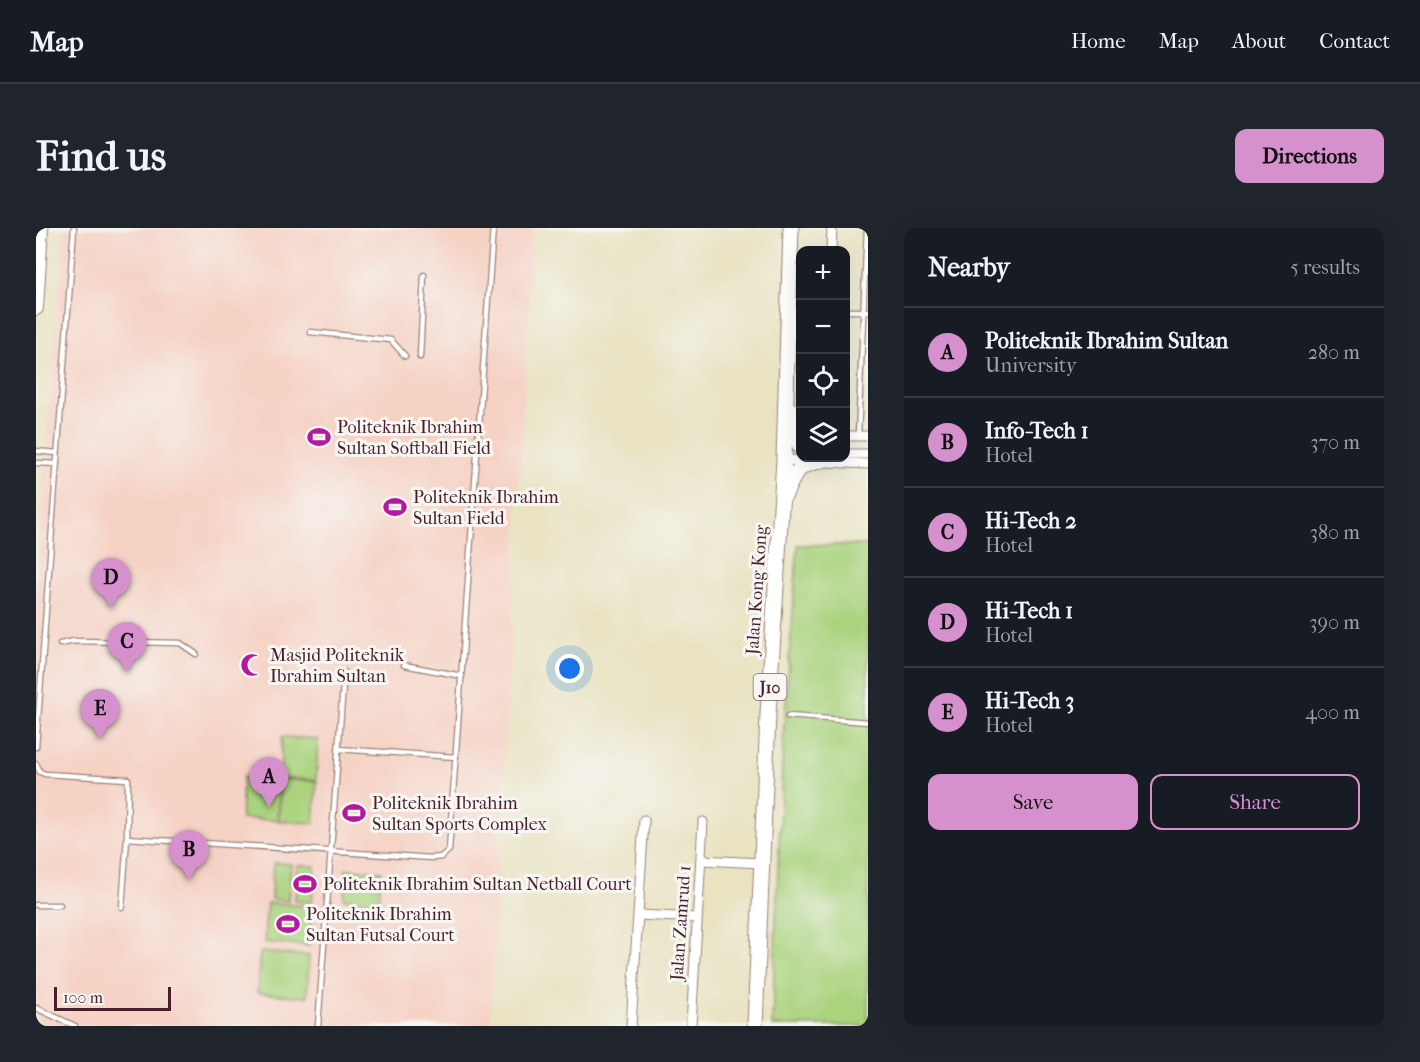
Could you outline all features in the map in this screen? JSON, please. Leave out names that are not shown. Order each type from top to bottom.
[{"type":"main road","points":[[36,308],[41,228]]},
{"type":"main road","name":"Jalan Kong Kong","points":[[755,1026],[768,714],[784,456],[790,228]]},
{"type":"main road","points":[[786,387],[796,427]]},
{"type":"main road","points":[[782,498],[800,467],[815,462]]},
{"type":"street","points":[[831,246],[832,228]]},
{"type":"street","points":[[863,436],[863,454]]},
{"type":"street","points":[[784,456],[796,453]]},
{"type":"street","points":[[784,456],[796,458]]},
{"type":"street","points":[[836,462],[868,464]]},
{"type":"street","points":[[631,1026],[644,820]]},
{"type":"street","name":"Jalan Zamrud 1","points":[[691,1026],[703,822]]},
{"type":"street","points":[[701,860],[762,863]]},
{"type":"street","points":[[639,915],[697,918]]},
{"type":"lane","points":[[36,747],[74,228]]},
{"type":"lane","points":[[127,838],[432,858],[446,855],[450,845],[493,228]]},
{"type":"lane","points":[[863,436],[867,228]]},
{"type":"lane","points":[[420,357],[424,275]]},
{"type":"lane","points":[[310,332],[391,340],[405,356]]},
{"type":"lane","points":[[36,451],[57,453]]},
{"type":"lane","points":[[36,463],[57,464]]},
{"type":"lane","points":[[60,644],[74,641],[180,643],[196,654]]},
{"type":"lane","points":[[404,665],[462,676]]},
{"type":"lane","points":[[318,1026],[344,672]]},
{"type":"lane","points":[[788,716],[868,722]]},
{"type":"lane","points":[[338,749],[456,757]]},
{"type":"lane","points":[[36,764],[40,772],[45,774],[128,780],[122,907]]},
{"type":"lane","points":[[36,905],[60,905]]},
{"type":"lane","points":[[36,1008],[75,1026]]},
{"type":"shaded area","points":[[64,228],[533,228],[490,1026],[54,1026],[36,1018],[36,596],[44,463]]},
{"type":"green space","points":[[798,545],[868,545],[868,1026],[772,1026],[783,742]]},
{"type":"green space","points":[[282,737],[318,739],[316,780],[280,778]]},
{"type":"green space","points":[[243,777],[279,779],[277,820],[241,819]]},
{"type":"green space","points":[[281,780],[317,781],[314,823],[279,821]]},
{"type":"green space","name":"Politeknik Ibrahim Sultan Netball Court","points":[[273,863],[291,864],[288,901],[271,899]]},
{"type":"green space","name":"Politeknik Ibrahim Sultan Netball Court","points":[[297,865],[315,866],[312,902],[295,901]]},
{"type":"green space","points":[[346,869],[381,871],[379,901],[344,899]]},
{"type":"green space","name":"Politeknik Ibrahim Sultan Futsal Court","points":[[267,903],[313,906],[309,946],[264,942]]},
{"type":"green space","points":[[260,952],[309,956],[307,997],[257,993]]},
{"type":"place","name":"Politeknik Ibrahim Sultan Softball Field","points":[[319,437]]},
{"type":"place","name":"Politeknik Ibrahim Sultan Field","points":[[395,507]]},
{"type":"place","name":"Hi-Tech 1","points":[[111,608]]},
{"type":"place","name":"Masjid Politeknik Ibrahim Sultan","points":[[252,665]]},
{"type":"place","name":"Hi-Tech 2","points":[[127,672]]},
{"type":"place","name":"Hi-Tech 3","points":[[100,739]]},
{"type":"place","name":"Politeknik Ibrahim Sultan","points":[[269,807]]},
{"type":"place","name":"Politeknik Ibrahim Sultan Sports Complex","points":[[354,813]]},
{"type":"place","name":"Info-Tech 1","points":[[189,880]]},
{"type":"place","name":"Politeknik Ibrahim Sultan Netball Court","points":[[305,884]]},
{"type":"place","name":"Politeknik Ibrahim Sultan Futsal Court","points":[[288,924]]}]
